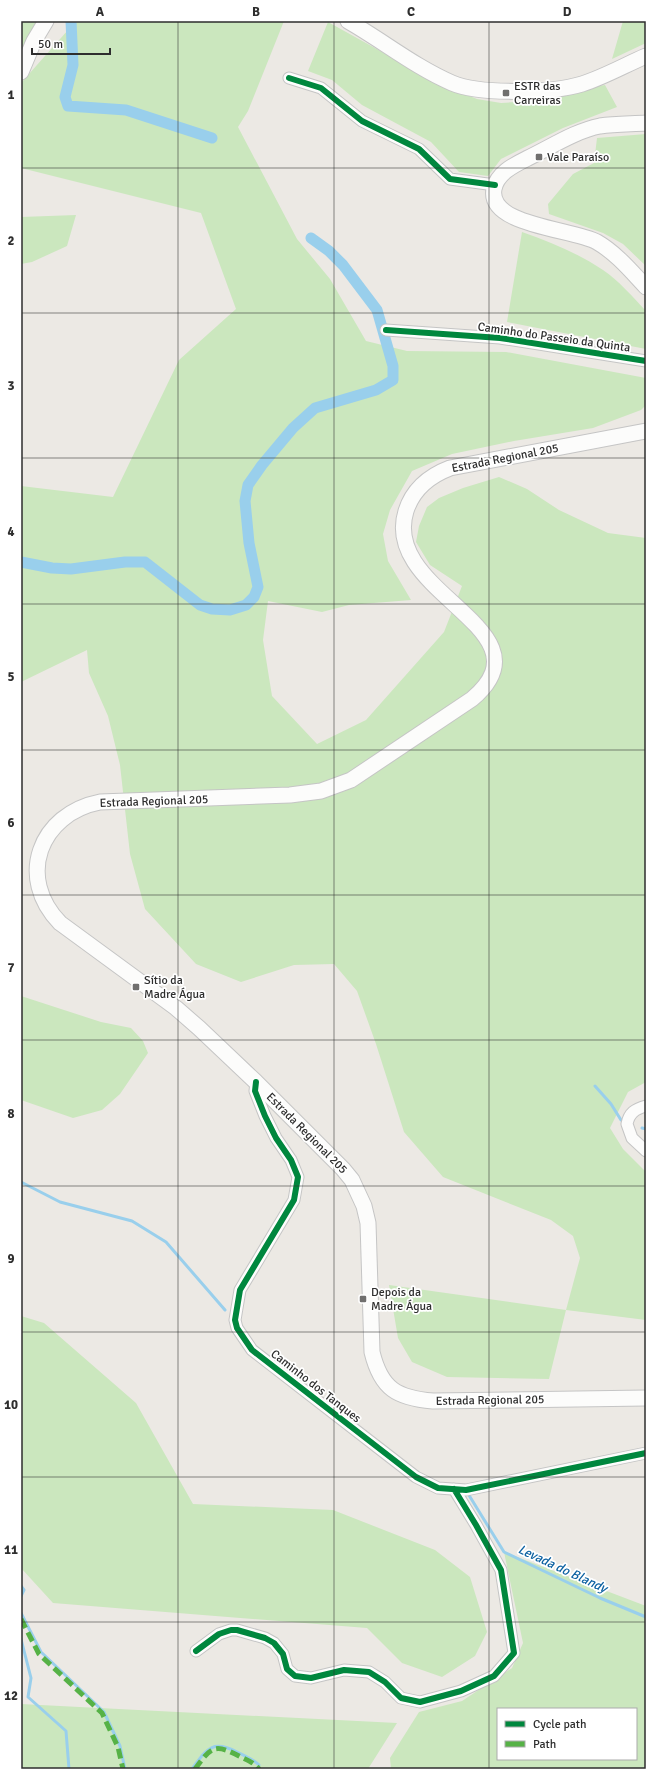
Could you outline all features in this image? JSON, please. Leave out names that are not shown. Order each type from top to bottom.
[{"type":"main road","points":[[21,72],[34,40],[46,21]]},
{"type":"main road","points":[[348,21],[433,74],[454,84],[487,90],[555,89],[582,84],[646,56]]},
{"type":"main road","points":[[646,123],[600,127],[574,136],[512,165],[498,178],[495,185],[493,198],[495,203],[510,216],[522,222],[579,235],[596,242],[625,265],[646,287]]},
{"type":"main road","name":"Estrada Regional 205","points":[[646,431],[450,468],[430,478],[412,496],[404,518],[403,531],[411,559],[429,581],[478,627],[493,649],[496,659],[492,678],[472,700],[339,786],[321,791],[290,795],[100,802],[80,807],[66,815],[54,827],[43,842],[38,864],[37,879],[40,894],[52,915],[66,928],[176,1008],[199,1028],[256,1082],[343,1169],[352,1180],[358,1192],[368,1223],[372,1352],[375,1366],[381,1378],[389,1387],[404,1397],[433,1401],[646,1398]]},
{"type":"street","points":[[289,78],[321,88],[362,121],[419,149],[450,179],[495,185]]},
{"type":"street","name":"Caminho do Passeio da Quinta","points":[[386,330],[500,338],[646,360]]},
{"type":"street","name":"Caminho dos Tanques","points":[[256,1082],[255,1092],[265,1116],[276,1138],[291,1160],[298,1178],[294,1200],[240,1290],[235,1320],[237,1328],[252,1350],[416,1477],[438,1488],[466,1490],[646,1453]]},
{"type":"street","points":[[646,1106],[639,1108],[632,1113],[627,1124],[632,1138],[646,1151]]},
{"type":"street","points":[[196,1651],[219,1634],[231,1630],[237,1630],[265,1638],[274,1643],[283,1654],[287,1669],[295,1676],[311,1678],[344,1670],[369,1672],[385,1682],[401,1698],[420,1702],[461,1691],[494,1676],[514,1654],[501,1570],[476,1524],[454,1489]]},
{"type":"green space","points":[[21,21],[50,21],[34,41],[21,50]]},
{"type":"green space","points":[[76,21],[284,21],[248,111],[238,127],[297,239],[330,279],[366,341],[407,351],[506,352],[646,378],[646,405],[641,410],[593,428],[514,441],[452,454],[412,471],[390,510],[383,534],[388,561],[411,600],[349,605],[322,612],[268,601],[263,640],[272,696],[317,744],[366,720],[444,632],[462,586],[430,565],[416,542],[419,526],[427,507],[439,498],[463,488],[499,477],[527,489],[559,510],[608,533],[646,538],[646,1082],[628,1092],[610,1128],[623,1149],[646,1172],[646,1320],[566,1310],[580,1258],[573,1236],[551,1220],[443,1177],[404,1132],[376,1044],[357,991],[334,964],[294,965],[241,982],[196,964],[145,909],[130,854],[120,765],[108,716],[89,673],[87,650],[21,682],[21,486],[113,497],[179,360],[236,309],[201,213],[21,168],[21,83]]},
{"type":"green space","points":[[623,21],[646,21],[646,43],[612,59]]},
{"type":"green space","points":[[328,22],[440,84],[477,99],[501,103],[547,100],[577,90],[605,85],[617,107],[563,128],[501,159],[488,176],[459,172],[431,142],[362,105],[332,80],[308,71]]},
{"type":"green space","points":[[646,134],[646,266],[623,244],[603,233],[549,214],[548,204],[573,174],[594,163],[597,138]]},
{"type":"green space","points":[[76,215],[67,246],[32,262],[21,264],[21,217]]},
{"type":"green space","points":[[522,232],[584,258],[609,274],[620,284],[646,311],[646,349],[507,322]]},
{"type":"green space","points":[[21,996],[101,1022],[131,1028],[143,1041],[148,1053],[120,1094],[102,1110],[73,1118],[21,1100]]},
{"type":"green space","points":[[389,1285],[566,1310],[549,1379],[447,1377],[412,1362],[398,1338]]},
{"type":"green space","points":[[21,1316],[44,1323],[136,1403],[193,1504],[333,1510],[435,1550],[470,1577],[487,1632],[475,1656],[442,1677],[402,1663],[367,1628],[53,1603],[21,1568]]},
{"type":"green space","points":[[504,1552],[646,1606],[646,1769],[391,1769],[390,1758],[419,1712],[462,1701],[512,1668],[523,1643]]},
{"type":"green space","points":[[21,1704],[397,1723],[368,1769],[21,1769]]},
{"type":"waterway","points":[[71,21],[73,65],[65,97],[68,106],[126,110],[212,138]]},
{"type":"waterway","points":[[21,562],[52,568],[71,569],[125,562],[145,562],[200,605],[212,609],[230,610],[246,605],[254,597],[258,587],[249,543],[245,501],[248,485],[262,465],[293,428],[315,408],[376,390],[393,380],[393,366],[377,310],[343,265],[329,251],[311,238]]},
{"type":"waterway","points":[[595,1086],[611,1104],[621,1120]]},
{"type":"waterway","points":[[642,1128],[646,1129]]},
{"type":"waterway","name":"Levada do Blandy","points":[[21,1182],[60,1202],[132,1221],[166,1242],[225,1310]]},
{"type":"waterway","name":"Levada do Blandy","points":[[467,1492],[504,1552],[600,1598],[646,1617]]},
{"type":"waterway","points":[[21,1586],[24,1590],[21,1596]]},
{"type":"waterway","points":[[21,1613],[41,1652],[104,1712],[120,1746],[125,1769]]},
{"type":"waterway","points":[[21,1639],[31,1678],[28,1697],[66,1731],[69,1769]]},
{"type":"waterway","points":[[192,1769],[206,1751],[216,1746],[229,1748],[259,1765]]},
{"type":"marked path","points":[[21,1619],[39,1654],[102,1713],[118,1747],[123,1769]]},
{"type":"marked path","points":[[195,1769],[206,1755],[214,1749],[225,1750],[232,1753],[255,1765],[259,1769]]},
{"type":"cycle path","points":[[289,78],[321,88],[362,121],[419,149],[450,179],[495,185]]},
{"type":"cycle path","points":[[386,330],[500,338],[646,361]]},
{"type":"cycle path","points":[[256,1082],[255,1091],[265,1116],[276,1138],[291,1160],[298,1177],[294,1200],[240,1290],[235,1320],[237,1328],[252,1350],[416,1477],[438,1488],[466,1490],[646,1453]]},
{"type":"cycle path","points":[[196,1651],[219,1634],[231,1630],[237,1630],[265,1638],[274,1643],[283,1654],[287,1669],[295,1676],[311,1678],[344,1670],[369,1672],[385,1682],[401,1698],[420,1702],[461,1691],[494,1676],[514,1653],[501,1570],[454,1489]]},
{"type":"place","name":"ESTR das Carreiras","points":[[506,93]]},
{"type":"place","name":"Vale Paraíso","points":[[539,157]]},
{"type":"place","name":"Sítio da Madre Água","points":[[136,987]]},
{"type":"place","name":"Depois da Madre Água","points":[[363,1299]]}]
